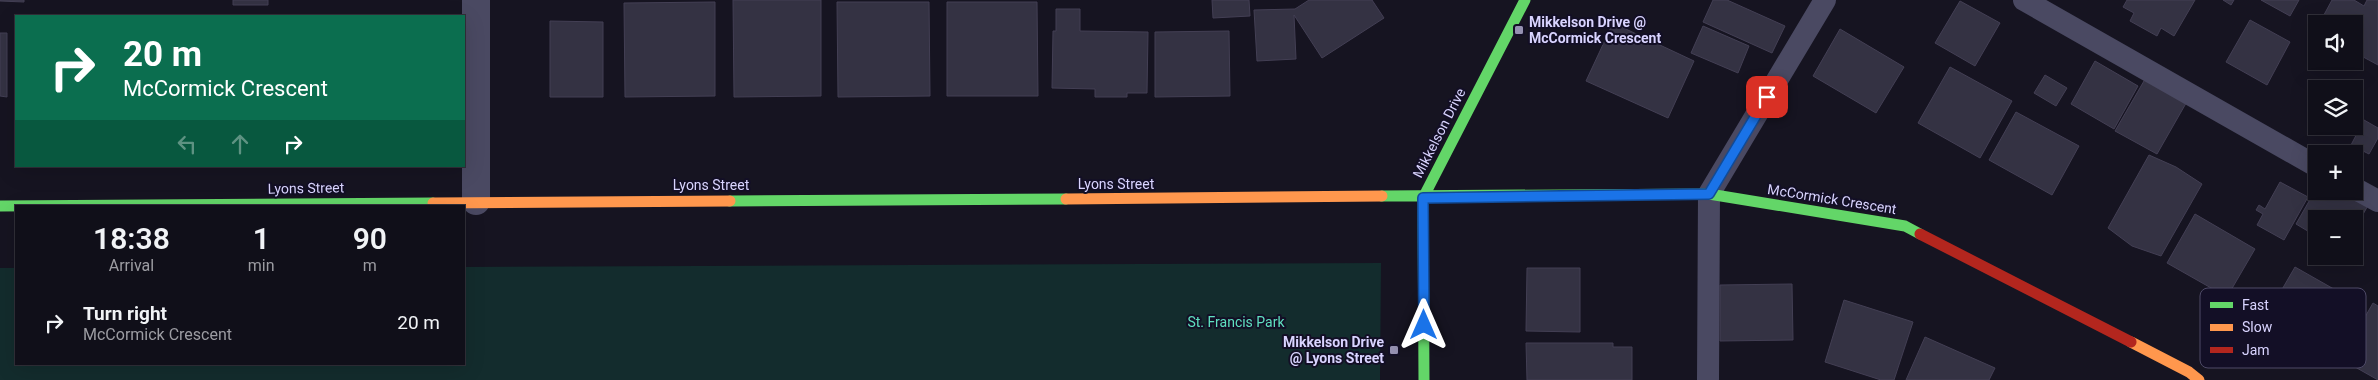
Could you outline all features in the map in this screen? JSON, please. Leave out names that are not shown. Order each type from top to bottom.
[{"type":"street","points":[[476,0],[476,201]]},
{"type":"street","name":"Mikkelson Drive","points":[[1424,380],[1423,198],[1524,0]]},
{"type":"street","name":"McCormick Crescent","points":[[1423,198],[1709,194],[1905,226],[2189,372],[2199,380]]},
{"type":"street","name":"Lyons Street","points":[[95,205],[476,201],[1423,198]]},
{"type":"street","name":"Lyons Street","points":[[0,206],[15,206]]},
{"type":"lane","points":[[1708,380],[1709,194],[1825,0]]},
{"type":"lane","points":[[2024,0],[2308,161]]},
{"type":"lane","points":[[2363,193],[2378,201]]},
{"type":"green space","name":"St. Francis Park","points":[[1381,263],[1380,380],[0,380],[0,268],[15,268],[15,365],[465,365],[465,267]]},
{"type":"building","points":[[24,0],[24,2],[0,1]]},
{"type":"building","points":[[233,0],[268,0],[268,5],[233,5]]},
{"type":"building","points":[[733,0],[821,0],[821,96],[734,97]]},
{"type":"building","points":[[1212,0],[1249,0],[1250,16],[1213,18]]},
{"type":"building","points":[[1309,0],[1372,0],[1384,18],[1322,58],[1294,15],[1296,59],[1257,61],[1254,10],[1295,9]]},
{"type":"building","points":[[1713,0],[1727,0],[1785,26],[1772,53],[1703,22]]},
{"type":"building","points":[[2127,0],[2195,0],[2174,36],[2161,28],[2157,36],[2130,21],[2134,13],[2123,7]]},
{"type":"building","points":[[2223,0],[2234,0],[2231,5]]},
{"type":"building","points":[[2261,0],[2299,0],[2290,16]]},
{"type":"building","points":[[2332,0],[2354,0],[2364,6],[2367,0],[2378,0],[2378,65],[2363,57],[2363,15],[2324,15]]},
{"type":"building","points":[[1960,1],[2000,23],[1975,66],[1935,43]]},
{"type":"building","points":[[715,2],[715,96],[625,97],[624,3]]},
{"type":"building","points":[[837,2],[929,2],[930,96],[838,97]]},
{"type":"building","points":[[947,2],[1037,2],[1038,96],[947,96]]},
{"type":"building","points":[[1056,9],[1080,9],[1080,31],[1148,32],[1147,93],[1127,93],[1127,97],[1095,97],[1095,89],[1052,88],[1053,31],[1056,31]]},
{"type":"building","points":[[2250,20],[2290,42],[2267,85],[2226,62]]},
{"type":"building","points":[[550,21],[603,22],[603,97],[550,97]]},
{"type":"building","points":[[1613,23],[1694,61],[1668,118],[1586,81]]},
{"type":"building","points":[[1703,26],[1749,46],[1738,73],[1691,53]]},
{"type":"building","points":[[1840,29],[1904,67],[1876,113],[1813,76]]},
{"type":"building","points":[[1229,31],[1230,96],[1155,97],[1155,32]]},
{"type":"building","points":[[0,33],[7,33],[7,97],[0,96]]},
{"type":"building","points":[[2095,61],[2138,86],[2114,129],[2071,104]]},
{"type":"building","points":[[1950,67],[2012,101],[1980,158],[1918,123]]},
{"type":"building","points":[[2148,74],[2189,98],[2157,154],[2115,131]]},
{"type":"building","points":[[2045,75],[2067,88],[2056,106],[2034,93]]},
{"type":"building","points":[[2016,112],[2079,146],[2052,195],[1989,160]]},
{"type":"building","points":[[2364,120],[2378,128],[2378,138],[2369,154],[2363,151],[2363,145],[2351,145],[2356,135],[2363,135]]},
{"type":"building","points":[[2149,155],[2176,167],[2202,184],[2161,256],[2132,246],[2108,228]]},
{"type":"building","points":[[2280,182],[2308,197],[2284,240],[2257,225],[2263,214],[2256,210],[2259,205],[2265,209]]},
{"type":"building","points":[[2363,198],[2370,202],[2363,214],[2363,210],[2308,210],[2308,231],[2296,224],[2310,200],[2363,200]]},
{"type":"building","points":[[2195,214],[2255,249],[2232,288],[2211,288],[2167,263]]},
{"type":"building","points":[[2295,267],[2332,288],[2283,288]]},
{"type":"building","points":[[1527,268],[1580,268],[1580,332],[1526,331]]},
{"type":"building","points":[[1792,284],[1793,340],[1720,341],[1720,285]]},
{"type":"building","points":[[1844,300],[1913,322],[1894,380],[1881,380],[1825,362]]},
{"type":"building","points":[[2373,303],[2378,306],[2378,380],[2357,368],[2366,368],[2366,315]]},
{"type":"building","points":[[1925,337],[1995,368],[1989,380],[1906,380]]},
{"type":"building","points":[[1526,343],[1613,343],[1613,347],[1632,347],[1632,380],[1527,380]]},
{"type":"traffic: fast","points":[[1424,380],[1423,198],[1525,0]]},
{"type":"traffic: fast","points":[[1382,196],[1709,194],[1905,226],[1920,234]]},
{"type":"traffic: fast","points":[[730,201],[1066,199]]},
{"type":"traffic: fast","points":[[144,205],[433,203]]},
{"type":"traffic: fast","points":[[0,206],[15,206]]},
{"type":"traffic: slow","points":[[1066,199],[1382,196]]},
{"type":"traffic: slow","points":[[433,203],[730,201]]},
{"type":"traffic: slow","points":[[2131,342],[2189,372],[2199,380]]},
{"type":"traffic: jam","points":[[1920,234],[2131,342]]},
{"type":"place","name":"Mikkelson Drive @ McCormick Crescent","points":[[1519,30]]},
{"type":"place","name":"Mikkelson Drive @ Lyons Street","points":[[1394,350]]},
{"type":"route","points":[[1424,325],[1423,198],[1709,194],[1767,97]]}]
